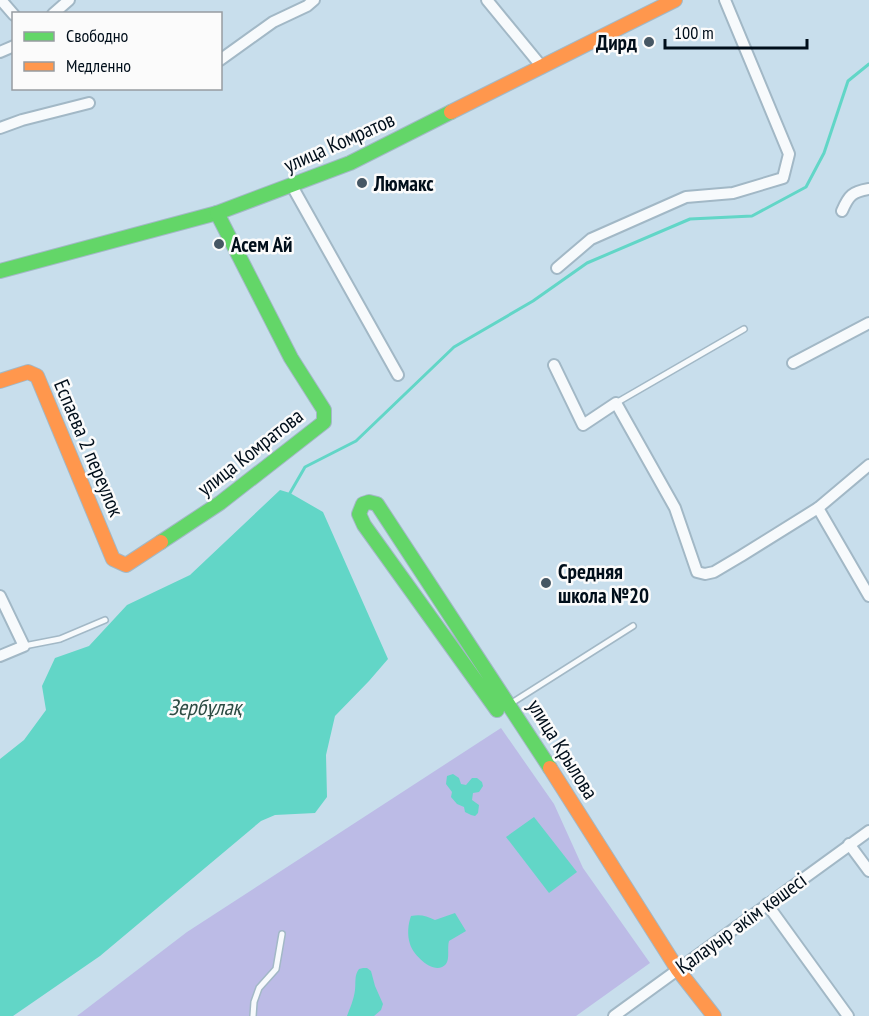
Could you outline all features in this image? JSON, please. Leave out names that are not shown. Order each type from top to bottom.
[{"type":"street","points":[[2,0],[12,12]]},
{"type":"street","points":[[55,12],[69,0]]},
{"type":"street","points":[[487,0],[542,67]]},
{"type":"street","points":[[557,268],[591,239],[686,197],[733,193],[783,178],[789,154],[725,0]]},
{"type":"street","points":[[222,59],[273,22],[307,2]]},
{"type":"street","name":"улица Комратов","points":[[0,271],[218,213],[350,163],[542,67],[665,2]]},
{"type":"street","points":[[0,128],[89,103]]},
{"type":"street","points":[[292,186],[398,375]]},
{"type":"street","points":[[842,211],[849,196],[860,190],[869,189]]},
{"type":"street","name":"улица Комратова","points":[[126,565],[220,503],[324,422],[324,410],[291,358],[218,213]]},
{"type":"street","points":[[793,363],[869,322]]},
{"type":"street","points":[[554,365],[583,425],[616,404],[675,508],[697,572],[705,574],[714,572],[818,508],[869,465]]},
{"type":"street","name":"Еспаева 2 переулок","points":[[0,381],[28,372],[37,376],[113,559],[126,565]]},
{"type":"street","name":"улица Крылова","points":[[503,707],[364,525],[359,514],[363,504],[369,502],[377,504],[503,707],[678,970],[714,1016]]},
{"type":"street","points":[[818,508],[869,596]]},
{"type":"street","points":[[0,596],[24,646],[0,656]]},
{"type":"street","name":"Қалауыр әкім көшесі","points":[[614,1016],[869,831]]},
{"type":"street","points":[[849,844],[869,871]]},
{"type":"street","points":[[767,904],[848,1016]]},
{"type":"lane","points":[[616,404],[744,329]]},
{"type":"lane","points":[[24,646],[60,639],[105,620]]},
{"type":"lane","points":[[503,707],[633,626]]},
{"type":"lane","points":[[253,1016],[254,1002],[259,988],[276,969],[282,934]]},
{"type":"shaded area","points":[[501,728],[554,804],[583,868],[650,963],[576,1016],[77,1016],[187,932]]},
{"type":"water","name":"Зербұлақ","points":[[280,490],[290,493],[323,512],[388,659],[335,716],[326,755],[327,797],[315,813],[275,815],[261,821],[100,956],[13,1016],[0,1016],[0,759],[24,740],[46,710],[42,686],[55,658],[89,646],[127,605],[190,575]]},
{"type":"water","points":[[453,774],[459,778],[461,784],[466,785],[472,778],[477,778],[482,782],[483,786],[479,792],[473,793],[472,800],[479,805],[475,816],[465,812],[464,807],[457,804],[451,797],[452,792],[446,784],[447,776]]},
{"type":"water","points":[[534,817],[577,872],[549,893],[506,837]]},
{"type":"water","points":[[455,913],[466,931],[449,941],[446,964],[436,968],[425,963],[415,954],[410,944],[408,930],[411,916],[418,915],[435,920]]},
{"type":"water","points":[[359,969],[371,971],[383,1004],[381,1010],[374,1016],[347,1016],[354,997],[356,974]]},
{"type":"waterway","points":[[290,493],[305,467],[356,441],[454,347],[533,301],[587,263],[690,219],[752,216],[806,187],[824,153],[848,81],[869,64]]},
{"type":"traffic: fast","points":[[0,271],[217,213],[350,163],[451,112]]},
{"type":"traffic: fast","points":[[161,542],[220,503],[324,422],[324,410],[291,358],[217,213]]},
{"type":"traffic: fast","points":[[497,710],[364,525],[359,514],[363,504],[369,502],[377,504],[550,768]]},
{"type":"traffic: slow","points":[[451,112],[675,0]]},
{"type":"traffic: slow","points":[[0,381],[28,372],[37,376],[113,559],[126,565],[161,542]]},
{"type":"traffic: slow","points":[[550,768],[678,970],[714,1016]]},
{"type":"place","name":"Дирд","points":[[649,42]]},
{"type":"place","name":"Люмакс","points":[[362,183]]},
{"type":"place","name":"Асем Ай","points":[[219,244]]},
{"type":"place","name":"Средняя школа №20","points":[[546,583]]}]
